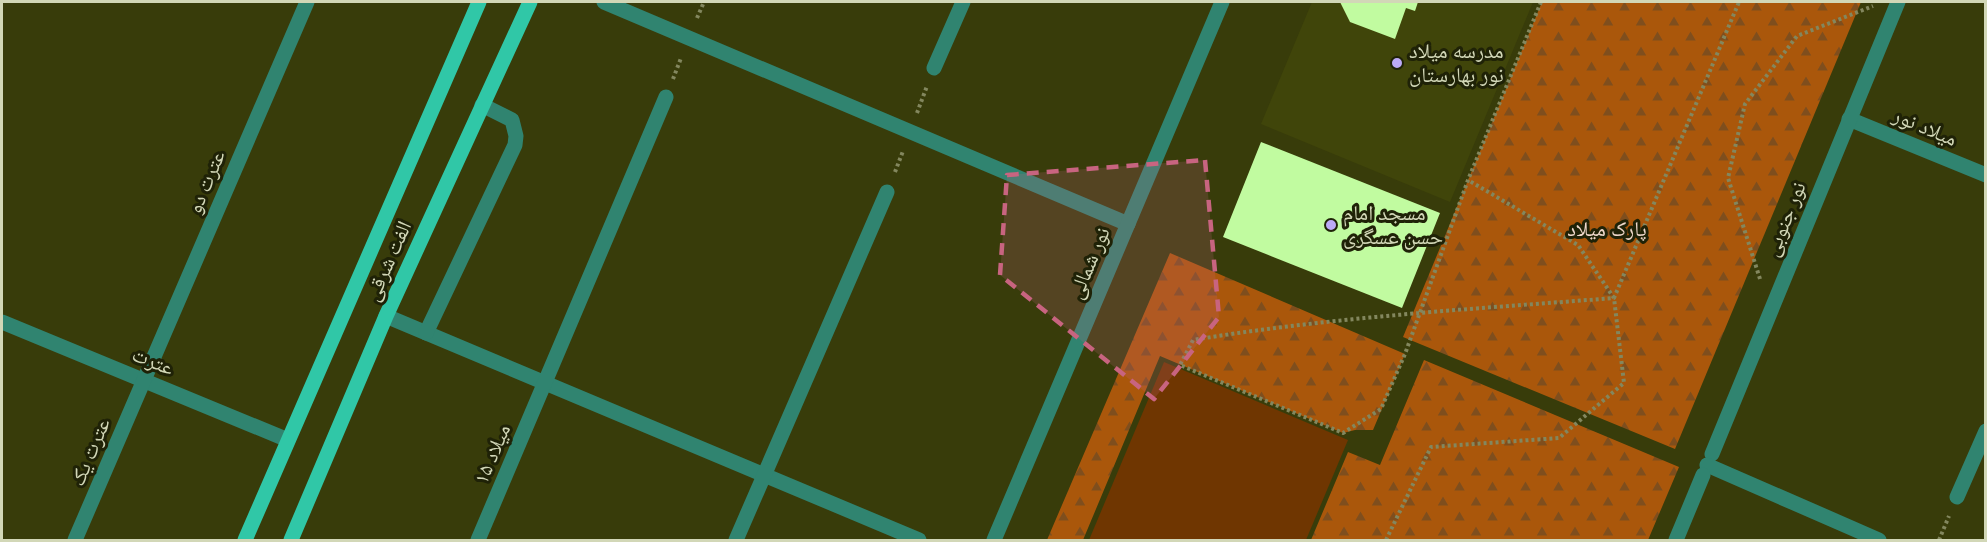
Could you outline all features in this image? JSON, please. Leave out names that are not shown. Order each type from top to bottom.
[{"type":"main road","name":"الفت شرقی","points":[[244,540],[479,2]]},
{"type":"main road","name":"الفت شرقی","points":[[291,540],[386,316],[530,2]]},
{"type":"street","name":"عترت دو","points":[[143,380],[307,2]]},
{"type":"street","points":[[604,2],[1128,224]]},
{"type":"street","points":[[934,68],[963,2]]},
{"type":"street","name":"نور شمالی","points":[[994,540],[1222,2]]},
{"type":"street","name":"نور جنوبی","points":[[1676,540],[1898,2]]},
{"type":"street","name":"میلاد ۱۵","points":[[478,540],[666,97]]},
{"type":"street","points":[[426,333],[515,145],[516,136],[512,120],[482,105]]},
{"type":"street","name":"میلاد نور","points":[[1849,118],[1986,175]]},
{"type":"street","points":[[736,540],[887,192]]},
{"type":"street","points":[[386,316],[919,540]]},
{"type":"street","name":"عترت","points":[[2,322],[288,440]]},
{"type":"street","name":"عترت یک","points":[[75,540],[143,380]]},
{"type":"street","points":[[1957,497],[1986,431]]},
{"type":"street","points":[[1707,464],[1879,540]]},
{"type":"path","points":[[1541,2],[1468,180],[1436,267],[1421,310],[1417,321],[1405,354],[1382,409],[1343,433],[1180,364],[1193,340],[1253,330],[1334,322],[1404,316],[1415,315],[1427,314],[1450,312],[1473,309],[1614,298]]},
{"type":"path","points":[[1614,298],[1739,2]]},
{"type":"path","points":[[1770,312],[1728,178],[1745,104],[1797,36],[1874,6]]},
{"type":"path","points":[[1386,540],[1431,447],[1558,438],[1624,383],[1614,298],[1578,245],[1468,180]]},
{"type":"highlighted area","points":[[1205,160],[1219,317],[1154,399],[1000,275],[1007,175]]},
{"type":"shaded area","name":"مدرسه میلاد نور بهارستان","points":[[1312,2],[1533,2],[1450,202],[1261,124]]},
{"type":"shaded area","points":[[1164,362],[1348,440],[1306,540],[1089,540]]},
{"type":"green space","name":"پارک میلاد","points":[[1542,2],[1861,2],[1675,449],[1403,337]]},
{"type":"green space","points":[[1170,253],[1405,354],[1373,430],[1343,433],[1160,356],[1083,540],[1047,540]]},
{"type":"green space","points":[[1424,360],[1679,467],[1648,540],[1311,540],[1348,452],[1380,465]]},
{"type":"building","points":[[1340,2],[1418,2],[1415,11],[1406,8],[1395,39],[1350,22]]},
{"type":"building","name":"مسجد امام حسن عسگری","points":[[1261,142],[1440,213],[1402,308],[1223,237]]},
{"type":"place","name":"مدرسه میلاد نور بهارستان","points":[[1397,63]]},
{"type":"place","name":"مسجد امام حسن عسگری","points":[[1331,225]]}]
